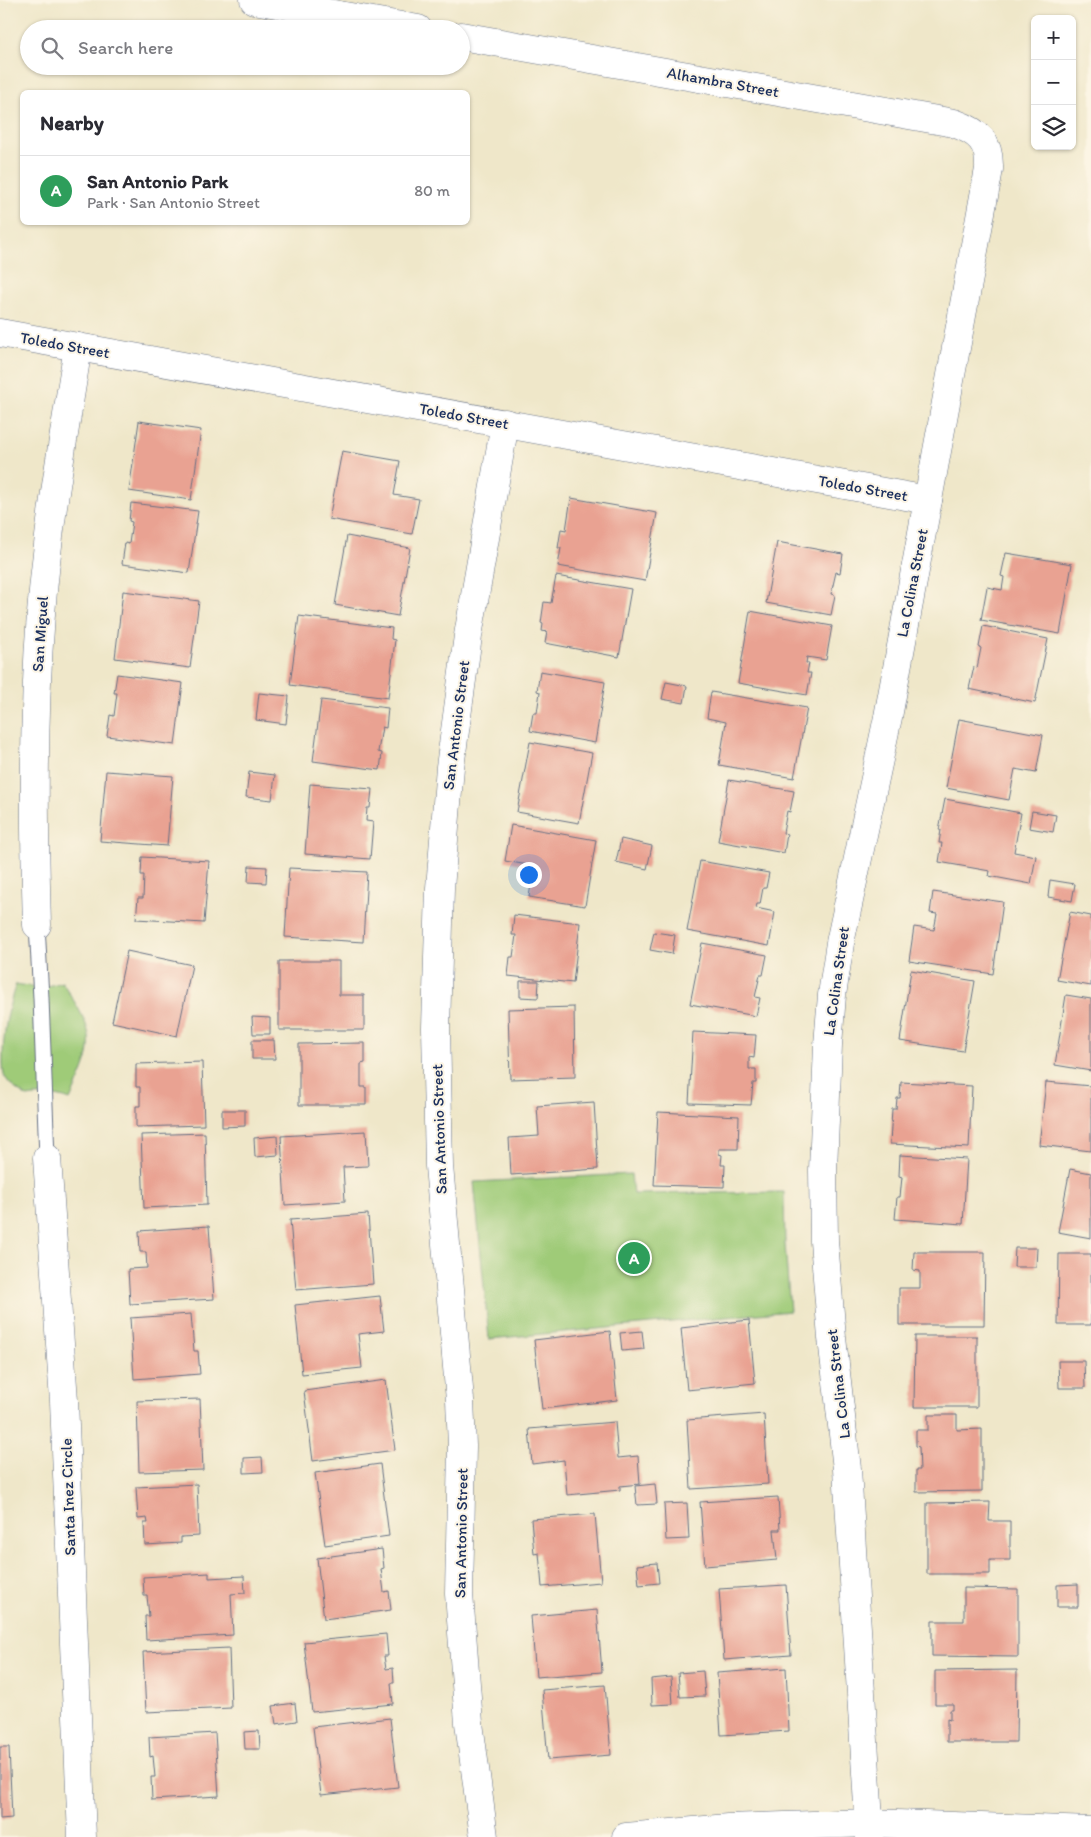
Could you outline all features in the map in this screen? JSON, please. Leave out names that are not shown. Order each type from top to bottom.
[{"type":"street","points":[[254,0],[367,20]]},
{"type":"street","name":"Alhambra Street","points":[[470,38],[944,121],[965,127],[981,138]]},
{"type":"street","name":"La Colina Street","points":[[869,1830],[845,1452],[832,1338],[824,1241],[822,1170],[824,1105],[831,1004],[840,943],[888,717],[989,169],[987,148],[981,138]]},
{"type":"street","name":"Toledo Street","points":[[0,333],[928,500]]},
{"type":"street","name":"San Miguel","points":[[37,925],[35,753],[41,612],[56,481],[78,347]]},
{"type":"street","name":"San Antonio Street","points":[[484,1837],[469,1723],[459,1594],[462,1446],[460,1400],[439,1166],[436,1028],[440,897],[450,767],[468,636],[505,423]]},
{"type":"street","name":"Santa Inez Circle","points":[[47,1158],[64,1400],[82,1837]]},
{"type":"street","points":[[626,1837],[728,1828],[1091,1831]]},
{"type":"lane","points":[[37,925],[47,1158]]},
{"type":"green space","points":[[62,982],[74,1000],[87,1028],[89,1051],[85,1065],[70,1100],[49,1096],[27,1097],[6,1079],[3,1065],[7,1017],[16,984],[39,986]]},
{"type":"green space","points":[[631,1174],[633,1194],[784,1192],[785,1244],[790,1311],[489,1339],[474,1182]]},
{"type":"building","points":[[139,421],[201,430],[191,500],[129,491]]},
{"type":"building","points":[[342,451],[400,461],[394,495],[419,499],[412,534],[329,519]]},
{"type":"building","points":[[571,498],[657,513],[645,581],[558,566],[561,548],[558,548],[561,529],[566,530]]},
{"type":"building","points":[[131,503],[198,511],[189,573],[122,564],[125,543],[129,544],[132,522],[129,521]]},
{"type":"building","points":[[347,536],[410,548],[398,616],[335,605]]},
{"type":"building","points":[[777,542],[843,554],[840,573],[836,572],[831,594],[835,595],[831,615],[766,603]]},
{"type":"building","points":[[1006,553],[1072,564],[1060,634],[981,620],[987,587],[1002,590],[1004,577],[1001,576]]},
{"type":"building","points":[[556,576],[631,589],[619,657],[545,643],[547,632],[542,631],[543,624],[541,623],[544,602],[551,603]]},
{"type":"building","points":[[123,591],[199,601],[190,668],[115,658]]},
{"type":"building","points":[[750,611],[832,626],[826,660],[807,657],[806,663],[809,663],[807,673],[811,673],[807,695],[738,683]]},
{"type":"building","points":[[299,616],[392,628],[391,639],[395,640],[388,698],[290,685]]},
{"type":"building","points":[[983,626],[1048,639],[1035,703],[969,689],[974,667],[977,668]]},
{"type":"building","points":[[540,671],[605,682],[595,743],[530,731],[533,713],[537,713],[540,692],[537,691]]},
{"type":"building","points":[[117,674],[183,683],[175,745],[107,736],[110,715],[114,716],[117,693],[114,693]]},
{"type":"building","points":[[666,682],[687,686],[684,703],[662,699]]},
{"type":"building","points":[[711,692],[807,708],[794,778],[719,765],[726,722],[707,718]]},
{"type":"building","points":[[259,693],[289,696],[286,724],[256,720]]},
{"type":"building","points":[[321,700],[388,708],[386,728],[382,727],[378,752],[382,753],[380,770],[313,761]]},
{"type":"building","points":[[959,719],[1043,735],[1036,773],[1015,769],[1009,800],[946,788]]},
{"type":"building","points":[[530,742],[592,753],[579,823],[517,812]]},
{"type":"building","points":[[106,771],[173,776],[167,846],[100,841]]},
{"type":"building","points":[[249,772],[275,775],[272,800],[246,797]]},
{"type":"building","points":[[729,780],[794,791],[790,812],[787,811],[783,833],[787,834],[784,853],[718,841]]},
{"type":"building","points":[[310,784],[372,789],[370,808],[367,808],[366,821],[373,822],[370,859],[305,854]]},
{"type":"building","points":[[945,799],[1021,813],[1014,852],[1036,856],[1031,884],[989,876],[990,871],[939,862],[942,843],[939,843],[941,830],[939,830]]},
{"type":"building","points":[[1032,811],[1056,815],[1053,832],[1029,828]]},
{"type":"building","points":[[511,825],[596,840],[585,906],[529,897],[534,866],[505,861]]},
{"type":"building","points":[[621,839],[652,846],[647,869],[616,862]]},
{"type":"building","points":[[142,857],[209,861],[204,923],[136,919],[138,898],[143,898],[144,875],[141,875]]},
{"type":"building","points":[[700,861],[769,873],[766,888],[763,888],[760,904],[757,904],[756,908],[775,912],[769,946],[687,931]]},
{"type":"building","points":[[249,866],[267,867],[266,883],[248,882]]},
{"type":"building","points":[[289,868],[367,872],[363,942],[285,937]]},
{"type":"building","points":[[1050,880],[1075,884],[1072,901],[1048,897]]},
{"type":"building","points":[[933,892],[1003,902],[993,974],[909,961],[914,927],[934,930],[937,914],[930,913]]},
{"type":"building","points":[[1070,912],[1091,916],[1091,986],[1057,980]]},
{"type":"building","points":[[514,915],[580,923],[573,983],[508,976],[510,957],[513,957],[516,935],[512,935]]},
{"type":"building","points":[[654,932],[675,935],[672,954],[650,950]]},
{"type":"building","points":[[702,943],[767,955],[763,975],[760,975],[755,997],[760,998],[756,1016],[690,1004]]},
{"type":"building","points":[[127,951],[192,965],[177,1036],[112,1022]]},
{"type":"building","points":[[279,961],[339,961],[339,995],[364,995],[364,1030],[279,1030]]},
{"type":"building","points":[[911,970],[975,981],[963,1051],[900,1041]]},
{"type":"building","points":[[520,981],[539,981],[538,998],[520,997]]},
{"type":"building","points":[[1066,995],[1091,999],[1091,1071],[1055,1065]]},
{"type":"building","points":[[574,1007],[575,1077],[510,1079],[508,1009]]},
{"type":"building","points":[[252,1017],[270,1018],[270,1034],[253,1034]]},
{"type":"building","points":[[693,1032],[756,1035],[754,1058],[749,1057],[749,1069],[756,1069],[756,1083],[753,1083],[751,1105],[689,1103]]},
{"type":"building","points":[[252,1040],[274,1040],[275,1059],[252,1059]]},
{"type":"building","points":[[365,1043],[365,1063],[361,1064],[361,1087],[366,1087],[366,1105],[299,1105],[299,1044]]},
{"type":"building","points":[[202,1062],[204,1125],[136,1127],[136,1106],[140,1106],[140,1087],[136,1087],[136,1064]]},
{"type":"building","points":[[901,1082],[972,1086],[969,1148],[890,1144],[892,1109],[896,1109],[897,1098],[900,1098]]},
{"type":"building","points":[[1046,1082],[1091,1086],[1091,1151],[1039,1145]]},
{"type":"building","points":[[594,1102],[598,1169],[511,1175],[509,1138],[539,1136],[537,1106]]},
{"type":"building","points":[[222,1110],[245,1110],[245,1126],[222,1127]]},
{"type":"building","points":[[658,1112],[739,1116],[738,1149],[719,1149],[719,1154],[722,1155],[721,1165],[725,1165],[724,1187],[654,1185]]},
{"type":"building","points":[[366,1131],[368,1166],[343,1167],[345,1201],[285,1205],[281,1136]]},
{"type":"building","points":[[205,1133],[207,1205],[144,1208],[141,1135]]},
{"type":"building","points":[[277,1136],[278,1155],[255,1157],[254,1138]]},
{"type":"building","points":[[900,1155],[967,1159],[963,1224],[895,1219],[897,1197],[900,1197],[902,1177],[899,1176]]},
{"type":"building","points":[[1070,1169],[1091,1173],[1091,1238],[1058,1232]]},
{"type":"building","points":[[368,1214],[373,1284],[296,1290],[290,1220]]},
{"type":"building","points":[[209,1226],[214,1299],[130,1304],[128,1269],[147,1268],[146,1252],[140,1252],[139,1231]]},
{"type":"building","points":[[1015,1248],[1037,1248],[1036,1267],[1014,1267]]},
{"type":"building","points":[[914,1252],[985,1252],[984,1325],[899,1325],[899,1288],[920,1288],[920,1271],[913,1270]]},
{"type":"building","points":[[1059,1254],[1091,1254],[1091,1325],[1058,1325]]},
{"type":"building","points":[[380,1296],[384,1331],[358,1334],[362,1368],[302,1374],[295,1305]]},
{"type":"building","points":[[191,1314],[194,1351],[198,1351],[200,1374],[134,1379],[130,1318]]},
{"type":"building","points":[[749,1320],[755,1383],[687,1390],[681,1328]]},
{"type":"building","points":[[610,1331],[617,1400],[542,1409],[534,1340]]},
{"type":"building","points":[[642,1331],[644,1349],[622,1351],[620,1333]]},
{"type":"building","points":[[915,1336],[977,1336],[977,1407],[914,1407]]},
{"type":"building","points":[[1058,1361],[1084,1361],[1085,1388],[1059,1388]]},
{"type":"building","points":[[386,1380],[395,1450],[313,1461],[304,1391]]},
{"type":"building","points":[[200,1399],[203,1470],[139,1472],[137,1401]]},
{"type":"building","points":[[764,1414],[768,1484],[691,1489],[687,1420]]},
{"type":"building","points":[[928,1415],[957,1415],[957,1430],[982,1429],[982,1491],[916,1492],[916,1470],[920,1470],[919,1447],[916,1446],[916,1430],[928,1430]]},
{"type":"building","points":[[615,1422],[618,1458],[638,1456],[640,1484],[620,1486],[620,1490],[567,1495],[564,1460],[532,1464],[529,1429]]},
{"type":"building","points":[[262,1457],[263,1472],[244,1473],[244,1458]]},
{"type":"building","points":[[380,1464],[389,1536],[325,1545],[315,1473]]},
{"type":"building","points":[[197,1484],[199,1536],[181,1537],[181,1543],[145,1545],[144,1523],[148,1523],[147,1518],[138,1519],[136,1487]]},
{"type":"building","points":[[655,1484],[657,1504],[637,1505],[635,1486]]},
{"type":"building","points":[[778,1497],[780,1530],[774,1530],[777,1560],[705,1566],[700,1502]]},
{"type":"building","points":[[990,1502],[989,1521],[1010,1521],[1010,1560],[990,1560],[990,1574],[927,1574],[927,1503]]},
{"type":"building","points":[[687,1503],[689,1539],[666,1540],[664,1504]]},
{"type":"building","points":[[595,1514],[601,1582],[542,1587],[539,1553],[534,1554],[531,1519]]},
{"type":"building","points":[[382,1549],[384,1568],[381,1569],[384,1592],[389,1591],[391,1610],[324,1619],[317,1558]]},
{"type":"building","points":[[657,1563],[659,1583],[639,1585],[637,1565]]},
{"type":"building","points":[[209,1573],[209,1578],[244,1576],[245,1593],[231,1594],[233,1635],[146,1640],[145,1616],[149,1616],[147,1596],[144,1596],[143,1577]]},
{"type":"building","points":[[1078,1584],[1078,1607],[1057,1607],[1057,1585]]},
{"type":"building","points":[[786,1585],[791,1655],[724,1660],[719,1589]]},
{"type":"building","points":[[964,1588],[1018,1589],[1018,1657],[932,1656],[932,1621],[964,1621]]},
{"type":"building","points":[[597,1610],[602,1672],[536,1677],[531,1616]]},
{"type":"building","points":[[386,1634],[388,1656],[384,1656],[386,1669],[393,1668],[394,1683],[391,1683],[393,1704],[312,1712],[304,1642]]},
{"type":"building","points":[[229,1648],[231,1708],[146,1712],[143,1652]]},
{"type":"building","points":[[786,1668],[789,1731],[721,1735],[717,1673]]},
{"type":"building","points":[[1017,1670],[1016,1742],[947,1742],[947,1719],[950,1720],[950,1710],[953,1710],[953,1704],[935,1704],[935,1671]]},
{"type":"building","points":[[703,1671],[705,1696],[680,1697],[678,1673]]},
{"type":"building","points":[[671,1677],[673,1704],[652,1705],[651,1679]]},
{"type":"building","points":[[605,1685],[611,1755],[548,1760],[542,1690]]},
{"type":"building","points":[[295,1703],[297,1721],[276,1724],[273,1706]]},
{"type":"building","points":[[390,1718],[398,1787],[321,1795],[313,1727]]},
{"type":"building","points":[[259,1731],[260,1749],[245,1749],[244,1732]]},
{"type":"building","points":[[215,1733],[219,1796],[152,1800],[151,1777],[155,1777],[153,1756],[150,1757],[149,1737]]},
{"type":"building","points":[[0,1747],[9,1747],[12,1818],[0,1819]]},
{"type":"place","name":"San Antonio Park","points":[[634,1258]]}]
